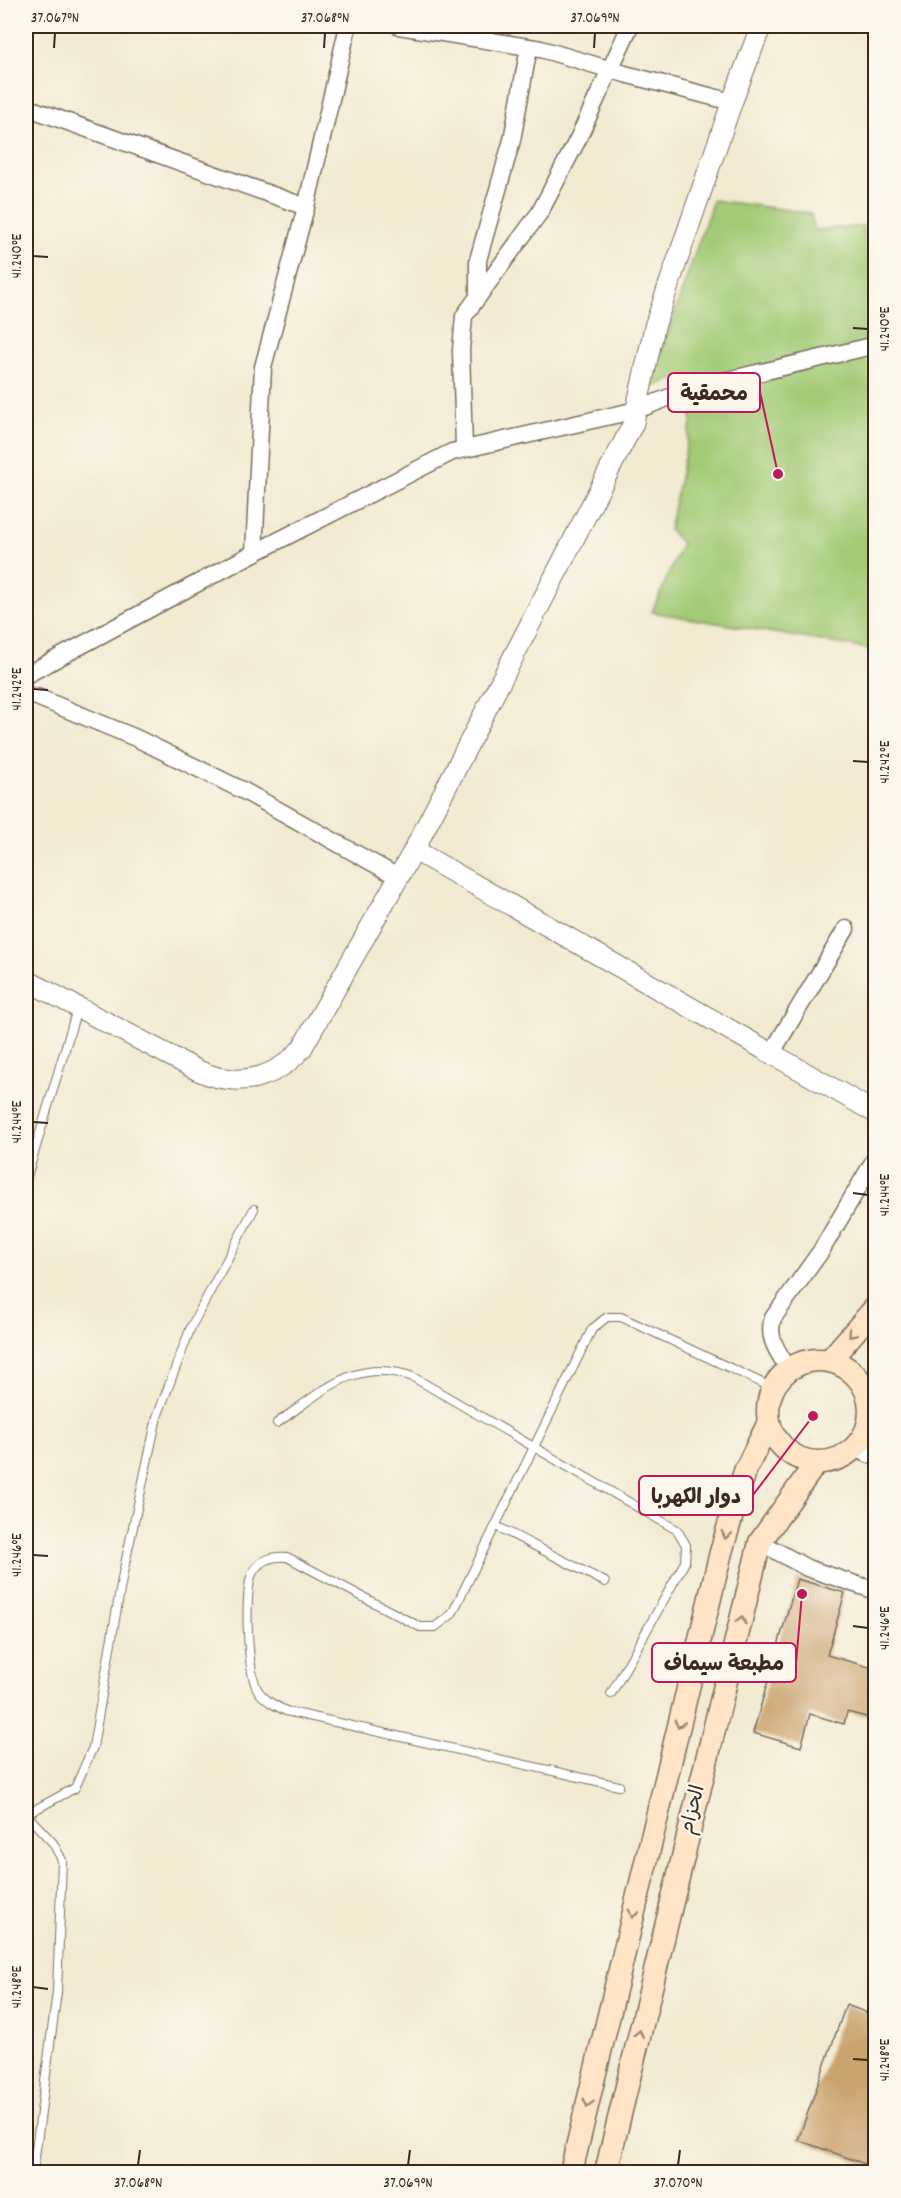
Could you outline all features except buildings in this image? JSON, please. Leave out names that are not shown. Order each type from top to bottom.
[{"type":"main road","points":[[829,1361],[876,1307]]},
{"type":"main road","points":[[571,2172],[721,1552],[745,1471],[769,1422],[773,1388],[789,1370],[808,1362],[829,1361],[843,1365],[855,1374],[873,1399],[868,1444],[837,1460],[816,1463],[800,1459],[785,1450],[775,1437],[769,1422]]},
{"type":"main road","name":"الحزام","points":[[606,2172],[760,1542],[816,1463]]},
{"type":"street","points":[[254,553],[263,366],[306,207],[348,26]]},
{"type":"street","points":[[399,26],[529,47],[732,102]]},
{"type":"street","points":[[464,448],[461,350],[464,316],[540,212],[578,139],[608,69],[630,26]]},
{"type":"street","points":[[26,980],[77,1009],[208,1076],[234,1081],[260,1078],[272,1073],[293,1058],[302,1048],[414,850],[633,424],[642,375],[655,326],[732,102],[761,26]]},
{"type":"street","points":[[478,297],[478,260],[512,140],[529,47]]},
{"type":"street","points":[[26,107],[306,207]]},
{"type":"street","points":[[26,675],[254,553],[452,452],[637,410],[690,389],[876,345]]},
{"type":"street","points":[[26,695],[37,697],[136,738],[244,791],[398,877]]},
{"type":"street","points":[[414,850],[876,1113]]},
{"type":"street","points":[[771,1054],[846,929]]},
{"type":"street","points":[[789,1370],[772,1340],[769,1328],[772,1318],[820,1251],[876,1157]]},
{"type":"street","points":[[760,1542],[807,1568],[876,1591]]},
{"type":"lane","points":[[26,1180],[77,1009]]},
{"type":"lane","points":[[33,2172],[57,1992],[62,1860],[53,1843],[26,1814],[75,1788],[93,1747],[123,1573],[157,1417],[191,1327],[254,1209]]},
{"type":"lane","points":[[619,1786],[286,1711],[271,1703],[259,1692],[252,1677],[249,1661],[252,1575],[263,1562],[278,1556],[295,1560],[420,1627],[435,1627],[452,1614],[592,1329],[607,1317],[621,1317],[773,1388]]},
{"type":"lane","points":[[277,1423],[341,1379],[355,1373],[384,1369],[412,1377],[534,1450],[677,1530],[686,1545],[687,1554],[681,1570],[611,1694]]},
{"type":"lane","points":[[496,1526],[605,1582]]},
{"type":"green space","points":[[713,200],[810,213],[815,230],[863,226],[863,233],[875,231],[876,620],[868,649],[652,612],[682,544],[669,530],[692,419],[677,378],[649,388]]},
{"type":"place","name":"محمقية","points":[[778,474]]},
{"type":"place","name":"دوار الكهربا","points":[[813,1416]]},
{"type":"place","name":"مطبعة سيماف","points":[[802,1594]]}]
